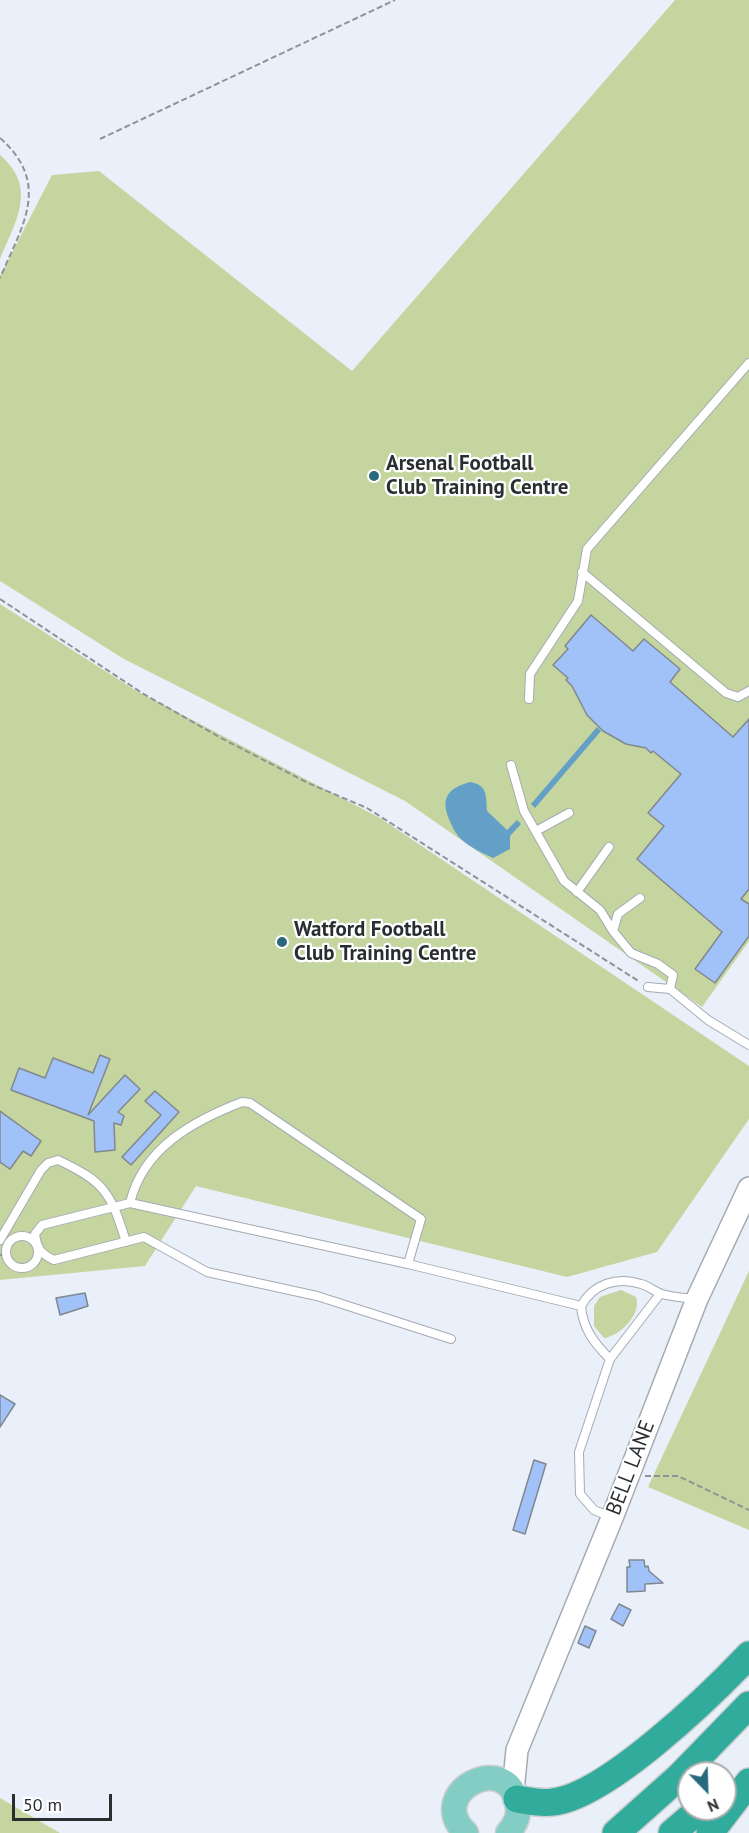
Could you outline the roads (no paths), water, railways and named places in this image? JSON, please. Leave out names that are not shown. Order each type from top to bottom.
[{"type":"highway","points":[[515,1795],[554,1802],[596,1785],[670,1729],[749,1655]]},
{"type":"highway","points":[[616,1833],[680,1776],[749,1705]]},
{"type":"highway","points":[[737,1776],[749,1765]]},
{"type":"highway","points":[[710,1833],[749,1782]]},
{"type":"highway","points":[[672,1833],[686,1821]]},
{"type":"main road","name":"BELL LANE","points":[[515,1795],[517,1750],[612,1518],[697,1299],[749,1188]]},
{"type":"main road","name":"BELL LANE","points":[[480,1779],[517,1750]]},
{"type":"main road","points":[[462,1832],[457,1820],[455,1803],[464,1787],[480,1779],[498,1780],[515,1795],[517,1818],[508,1833]]},
{"type":"lane","points":[[529,699],[530,674],[578,601],[587,549],[749,363]]},
{"type":"lane","points":[[582,572],[726,693],[738,697],[749,691]]},
{"type":"lane","points":[[511,765],[524,812],[564,881],[600,910],[631,953],[658,964],[673,975],[670,989]]},
{"type":"lane","points":[[536,831],[569,813]]},
{"type":"lane","points":[[577,892],[609,848]]},
{"type":"lane","points":[[614,931],[618,914],[639,898]]},
{"type":"lane","points":[[648,987],[670,989],[708,1020],[749,1045]]},
{"type":"lane","points":[[130,1203],[134,1184],[166,1143],[205,1117],[242,1102],[250,1103],[421,1219],[408,1264]]},
{"type":"lane","points":[[0,1240],[41,1170],[48,1163],[58,1160],[99,1183],[115,1205],[126,1242]]},
{"type":"lane","points":[[451,1340],[317,1296],[207,1272],[144,1237],[54,1260],[44,1256],[37,1248],[31,1239],[21,1236],[8,1244],[3,1254],[10,1263],[25,1267],[33,1262],[37,1248],[35,1234],[42,1225],[130,1203],[408,1264],[581,1306]]},
{"type":"lane","points":[[610,1359],[594,1344],[582,1321],[581,1306],[594,1290],[616,1281],[627,1280],[644,1284],[660,1294],[697,1299]]},
{"type":"lane","points":[[612,1518],[594,1510],[580,1494],[579,1452],[610,1359],[660,1294]]},
{"type":"water","points":[[597,727],[601,731],[535,808],[531,804]]},
{"type":"water","points":[[470,782],[476,783],[483,789],[487,811],[507,830],[517,820],[521,824],[510,836],[510,849],[493,858],[461,839],[446,811],[448,794],[457,787]]},
{"type":"place","name":"Arsenal Football Club Training Centre","points":[[374,476]]},
{"type":"place","name":"Watford Football Club Training Centre","points":[[282,942]]}]
